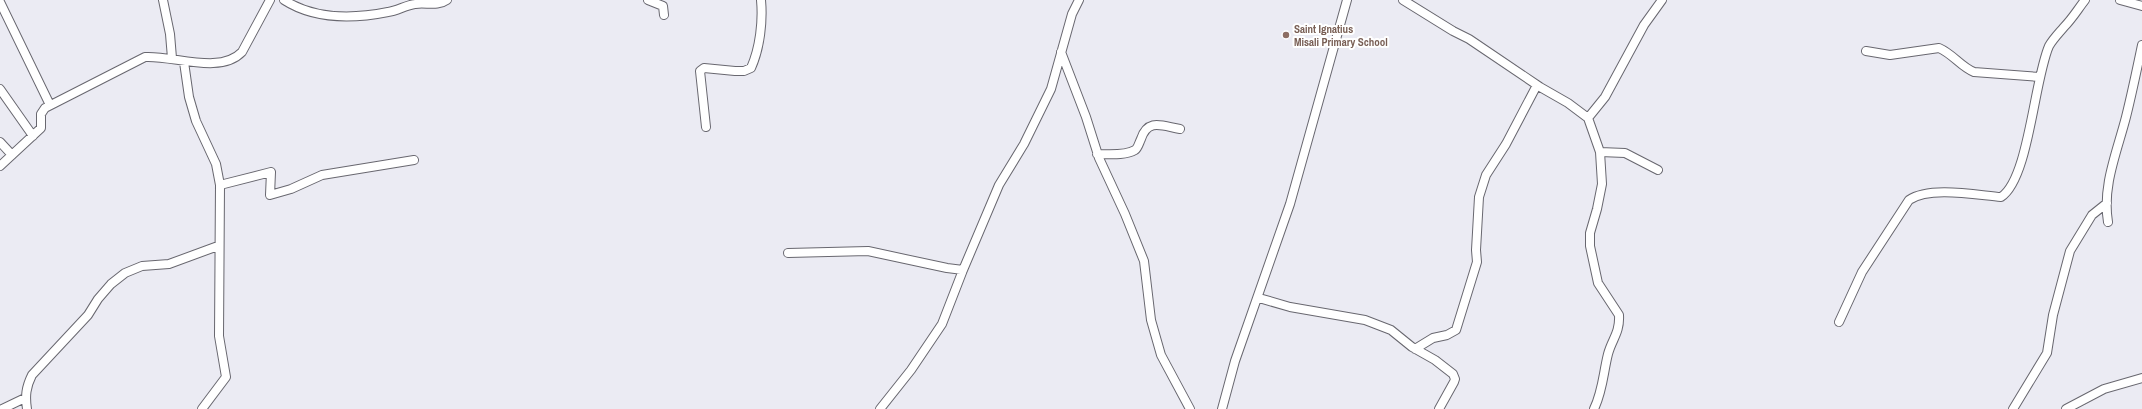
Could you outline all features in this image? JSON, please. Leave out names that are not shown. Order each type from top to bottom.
[{"type":"street","points":[[163,0],[170,34],[172,58]]},
{"type":"street","points":[[0,166],[33,136],[42,125],[42,112],[50,105],[145,58],[158,56],[184,62],[224,62],[237,57],[242,52],[270,0]]},
{"type":"street","points":[[284,0],[293,6],[320,16],[349,17],[389,12],[415,4],[438,4],[447,0]]},
{"type":"street","points":[[648,0],[663,6],[664,15]]},
{"type":"street","points":[[706,127],[700,70],[704,68],[744,72],[751,68],[757,48],[762,12],[761,0]]},
{"type":"street","points":[[880,409],[936,334],[999,185],[1024,144],[1051,89],[1060,52],[1072,14],[1079,0]]},
{"type":"street","points":[[1222,409],[1236,361],[1259,298],[1290,204],[1347,0]]},
{"type":"street","points":[[1403,0],[1453,31],[1469,39],[1537,85],[1568,102],[1588,118],[1600,152],[1602,184],[1599,202],[1590,233],[1590,246],[1598,283],[1619,315],[1618,334],[1609,352],[1602,392],[1594,409]]},
{"type":"street","points":[[1588,118],[1605,97],[1644,25],[1662,0]]},
{"type":"street","points":[[1839,322],[1862,272],[1909,200],[1917,196],[1939,193],[2001,197],[2010,189],[2027,138],[2040,77],[2049,46],[2085,0]]},
{"type":"street","points":[[2120,0],[2142,6]]},
{"type":"street","points":[[0,2],[50,105]]},
{"type":"street","points":[[2108,222],[2107,203],[2109,176],[2128,111],[2142,45]]},
{"type":"street","points":[[1866,52],[1890,55],[1939,48],[1945,51],[1966,69],[1974,72],[2040,77]]},
{"type":"street","points":[[1060,52],[1086,117],[1097,154],[1144,260],[1151,320],[1161,356],[1190,409]]},
{"type":"street","points":[[184,62],[189,97],[196,121],[216,164],[220,185],[218,246],[220,298],[219,336],[226,377],[202,409]]},
{"type":"street","points":[[1415,349],[1433,338],[1447,335],[1456,330],[1477,262],[1476,250],[1479,197],[1486,175],[1506,144],[1537,85]]},
{"type":"street","points":[[0,89],[33,136]]},
{"type":"street","points":[[1097,154],[1122,154],[1137,149],[1144,131],[1148,126],[1153,125],[1180,129]]},
{"type":"street","points":[[0,142],[12,155]]},
{"type":"street","points":[[1600,152],[1625,153],[1658,170]]},
{"type":"street","points":[[220,185],[271,172],[270,195],[291,189],[322,175],[414,160]]},
{"type":"street","points":[[2013,409],[2047,353],[2053,314],[2070,251],[2092,214],[2107,203]]},
{"type":"street","points":[[27,409],[25,398],[27,386],[32,375],[88,315],[98,298],[111,284],[125,273],[142,266],[169,264],[218,246]]},
{"type":"street","points":[[788,253],[868,251],[963,270]]},
{"type":"street","points":[[1259,298],[1290,307],[1365,320],[1391,330],[1415,349],[1435,360],[1453,374],[1455,380],[1438,409]]},
{"type":"street","points":[[2066,409],[2104,389],[2142,378]]},
{"type":"street","points":[[2,409],[25,398]]},
{"type":"place","name":"Saint Ignatius Misali Primary School","points":[[1286,35]]}]
